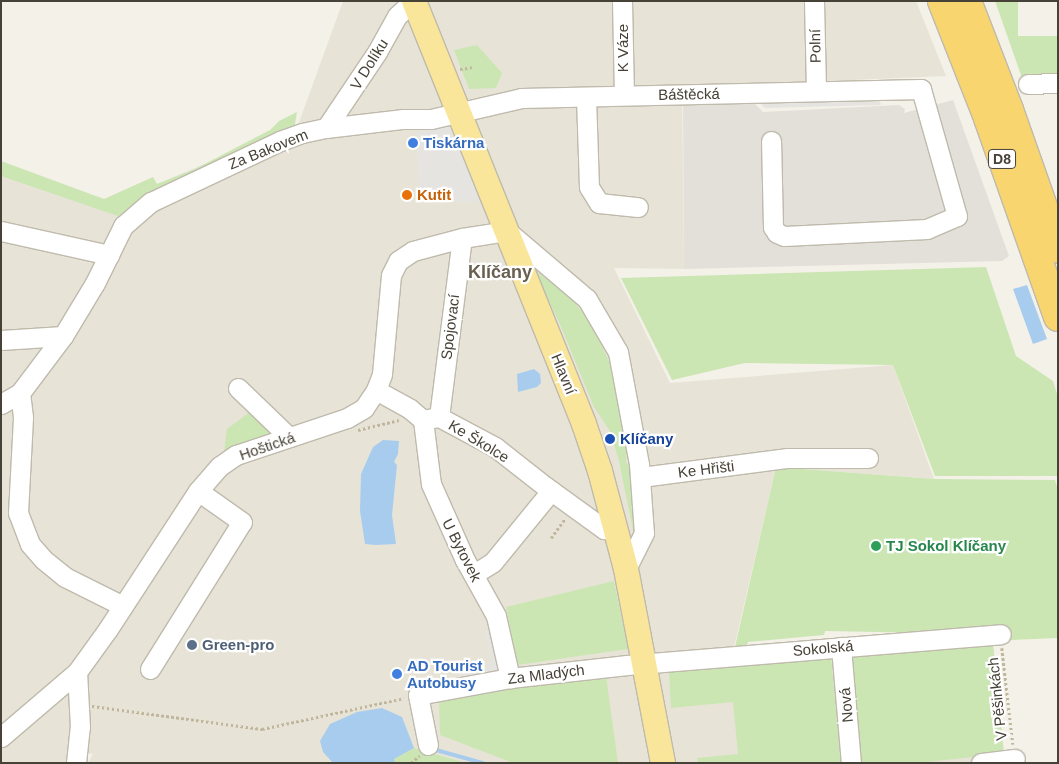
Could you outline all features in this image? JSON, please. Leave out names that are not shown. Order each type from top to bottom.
[{"type":"highway","name":"D8","points":[[942,1],[988,118],[1058,317]]},
{"type":"highway","name":"D8","points":[[967,1],[1009,110],[1058,249]]},
{"type":"main road","name":"Hlavní","points":[[413,1],[584,424],[616,526],[645,664],[663,763]]},
{"type":"street","name":"V Dolíku","points":[[326,128],[377,52],[397,16],[413,1]]},
{"type":"street","name":"K Váze","points":[[622,1],[624,95]]},
{"type":"street","name":"Polní","points":[[814,1],[816,91]]},
{"type":"street","points":[[1028,84],[1058,83]]},
{"type":"street","name":"Báštěcká","points":[[459,112],[521,98],[921,89],[957,216],[927,228],[784,236],[777,233],[773,227],[771,141]]},
{"type":"street","points":[[586,96],[589,187],[599,203],[638,207]]},
{"type":"street","name":"Za Bakovem","points":[[109,255],[123,226],[151,202],[280,141],[326,128],[403,119],[432,119],[459,112]]},
{"type":"street","points":[[1,231],[109,255],[95,284],[63,336],[20,393],[1,404]]},
{"type":"street","points":[[507,231],[587,299],[618,352],[641,477],[644,533],[626,569]]},
{"type":"street","name":"Hoštická","points":[[1,737],[77,672],[123,606],[198,491],[220,466],[236,455],[346,418],[364,408],[376,390],[382,374],[391,275],[398,261],[413,251],[462,238],[507,231]]},
{"type":"street","name":"Spojovací","points":[[431,418],[462,238]]},
{"type":"street","points":[[1,340],[63,336]]},
{"type":"street","points":[[238,388],[289,438]]},
{"type":"street","name":"Ke Školce","points":[[376,390],[410,409],[495,447],[551,491],[604,528],[616,526]]},
{"type":"street","points":[[20,393],[23,417],[18,486],[21,521],[30,544],[36,552],[65,577],[123,606]]},
{"type":"street","name":"U Bytovek","points":[[431,418],[431,484],[465,560],[496,616],[510,678]]},
{"type":"street","name":"Ke Hřišti","points":[[641,477],[788,458],[868,458]]},
{"type":"street","points":[[150,668],[242,522],[198,491]]},
{"type":"street","points":[[474,574],[493,562],[551,491]]},
{"type":"street","name":"Sokolská","points":[[645,664],[1001,634]]},
{"type":"street","name":"Nová","points":[[841,647],[851,763]]},
{"type":"street","name":"Za Mladých","points":[[418,695],[510,678],[645,664]]},
{"type":"street","points":[[76,763],[80,727],[77,672]]},
{"type":"street","points":[[418,695],[428,745]]},
{"type":"street","points":[[982,763],[1015,759]]},
{"type":"path","points":[[456,70],[472,67]]},
{"type":"path","name":"V Pěšinkách","points":[[1001,634],[1015,759]]},
{"type":"path","points":[[78,704],[262,729],[418,695]]},
{"type":"shaded area","points":[[343,1],[916,1],[946,76],[682,87],[684,269],[614,268],[670,383],[893,365],[934,479],[776,467],[730,665],[993,644],[1005,763],[88,763],[93,754],[73,752],[65,763],[1,763],[1,169],[104,199],[154,180],[157,184],[298,125]]},
{"type":"shaded area","points":[[878,94],[881,105],[765,108],[755,98]]},
{"type":"shaded area","points":[[750,99],[763,112],[899,105],[905,109],[904,113],[953,100],[1009,256],[1002,261],[684,269],[683,100]]},
{"type":"shaded area","points":[[453,126],[479,202],[420,201],[416,133]]},
{"type":"shaded area","points":[[491,628],[502,667],[498,671],[459,678],[458,672],[486,669],[492,660],[485,631]]},
{"type":"green space","points":[[995,1],[1018,1],[1018,36],[1058,36],[1058,78],[1022,78]]},
{"type":"green space","points":[[477,45],[502,73],[496,88],[469,89],[454,50]]},
{"type":"green space","points":[[297,112],[294,130],[204,168],[118,216],[1,176],[1,161],[104,199],[153,177],[157,184],[195,169],[270,130],[279,121]]},
{"type":"green space","points":[[986,267],[1016,356],[1053,381],[1058,397],[1058,476],[935,476],[893,365],[745,363],[672,380],[621,278]]},
{"type":"green space","points":[[533,269],[569,295],[592,325],[616,376],[627,446],[626,462],[632,469],[638,537],[635,540],[619,461],[610,431],[594,407],[559,322]]},
{"type":"green space","points":[[251,411],[268,426],[272,436],[224,452],[227,429]]},
{"type":"green space","points":[[776,467],[934,479],[1055,480],[1058,490],[1058,638],[1010,640],[1008,626],[934,633],[825,631],[824,635],[748,642],[747,646],[735,647]]},
{"type":"green space","points":[[614,581],[628,649],[517,665],[506,607]]},
{"type":"green space","points":[[993,644],[1004,754],[915,763],[859,763],[850,656]]},
{"type":"green space","points":[[831,657],[841,763],[698,763],[697,758],[738,754],[733,702],[671,708],[669,671]]},
{"type":"green space","points":[[606,676],[618,763],[513,763],[440,735],[439,696]]},
{"type":"green space","points":[[414,748],[466,763],[395,763],[394,759]]},
{"type":"water","points":[[1027,285],[1047,339],[1033,344],[1013,289]]},
{"type":"water","points":[[534,369],[540,374],[541,383],[537,387],[518,392],[517,374]]},
{"type":"water","points":[[383,440],[399,441],[398,454],[394,462],[397,465],[392,515],[396,544],[365,544],[360,511],[361,474],[373,447]]},
{"type":"water","points":[[382,708],[402,717],[414,748],[394,759],[395,763],[333,763],[323,752],[320,741],[330,724],[357,712]]},
{"type":"waterway","points":[[436,750],[483,763]]},
{"type":"place","name":"Tiskárna","points":[[413,143]]},
{"type":"place","name":"Kutit","points":[[407,195]]},
{"type":"place","name":"Klíčany","points":[[610,439]]},
{"type":"place","name":"TJ Sokol Klíčany","points":[[876,546]]},
{"type":"place","name":"Green-pro","points":[[192,645]]},
{"type":"place","name":"AD Tourist Autobusy","points":[[397,674]]},
{"type":"district","name":"Klíčany","points":[[500,272]]}]
